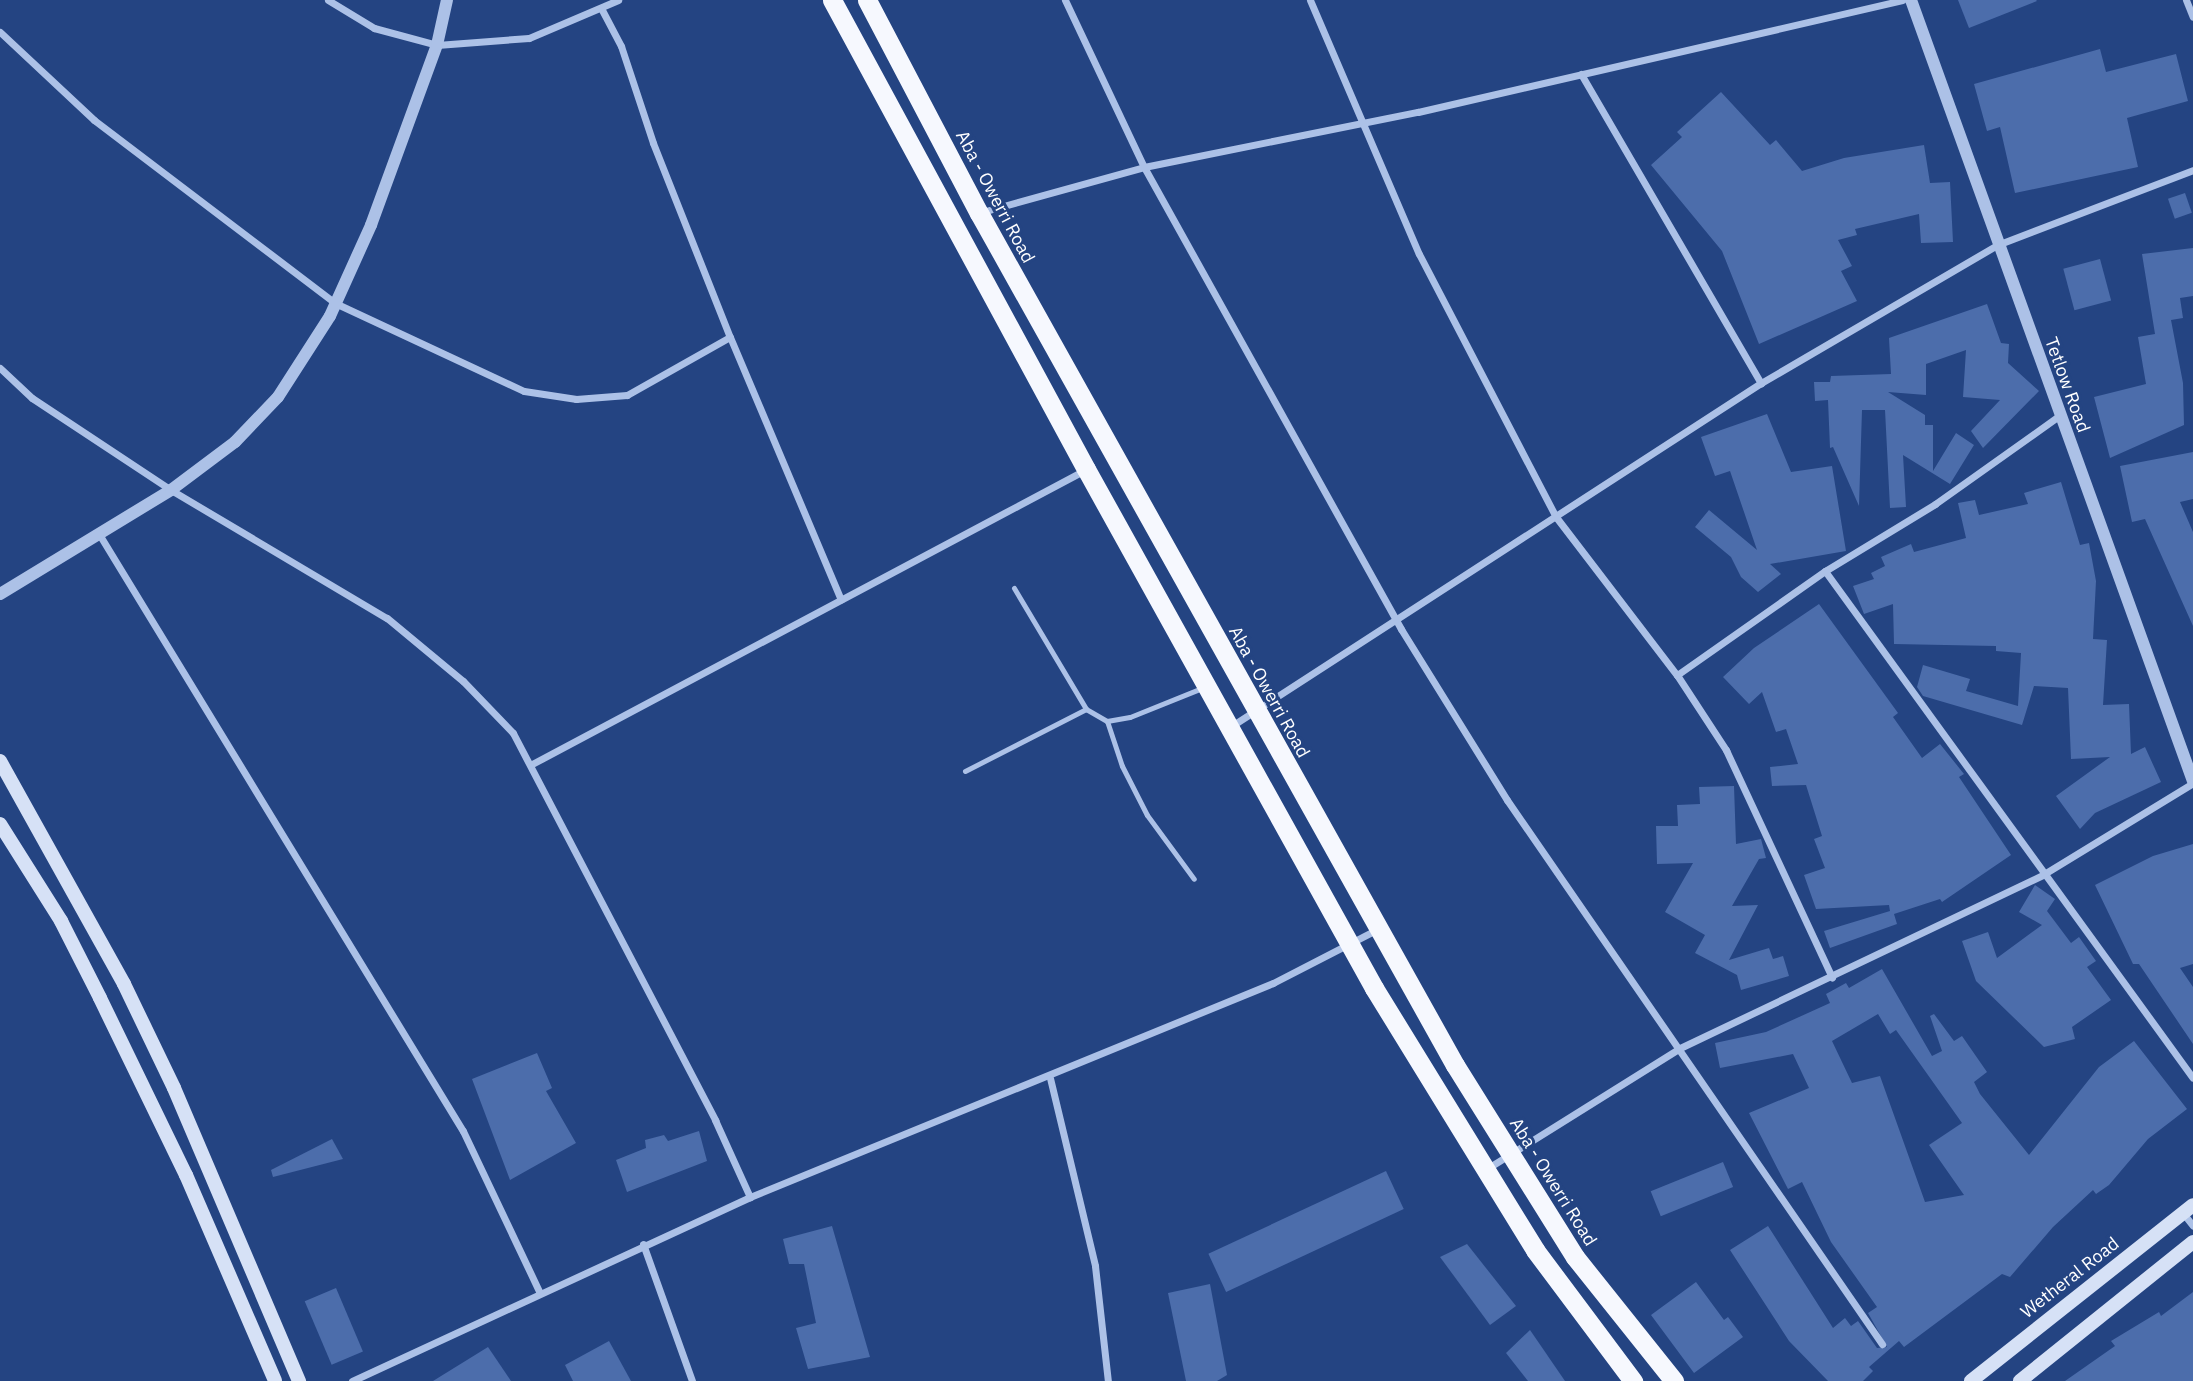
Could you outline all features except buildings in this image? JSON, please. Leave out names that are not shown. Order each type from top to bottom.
[{"type":"highway","points":[[832,0],[1086,469],[1349,943],[1484,1170],[1583,1321],[1633,1381]]},
{"type":"highway","name":"Aba - Owerri Road","points":[[866,0],[979,214],[1378,929],[1510,1153],[1575,1256],[1674,1381]]},
{"type":"main road","points":[[0,761],[112,961],[163,1065],[299,1381]]},
{"type":"main road","points":[[0,824],[61,921],[100,998],[186,1175],[275,1381]]},
{"type":"main road","name":"Wetheral Road","points":[[1971,1381],[2188,1209]]},
{"type":"main road","points":[[2020,1381],[2193,1242]]},
{"type":"street","points":[[328,0],[374,28],[437,44],[529,38],[618,0]]},
{"type":"street","points":[[0,594],[171,490],[235,442],[278,397],[335,303],[371,225],[437,44],[447,0]]},
{"type":"street","points":[[1065,0],[1144,167],[1395,618],[1507,800],[1882,1344]]},
{"type":"street","points":[[1310,0],[1419,254],[1556,517],[1676,675],[1726,750],[1832,977]]},
{"type":"street","points":[[979,214],[1144,167],[1581,74],[1902,0]]},
{"type":"street","name":"Tetlow Road","points":[[1911,0],[1997,245],[2193,783]]},
{"type":"street","points":[[2186,0],[2193,17]]},
{"type":"street","points":[[601,8],[621,46],[653,143],[730,337],[841,600]]},
{"type":"street","points":[[0,32],[94,120],[335,303],[524,391],[576,400],[627,395],[730,337]]},
{"type":"street","points":[[1581,74],[1762,383]]},
{"type":"street","points":[[1228,728],[1762,383],[1997,245],[2193,170]]},
{"type":"street","points":[[0,368],[32,398],[171,490],[409,634],[513,733],[532,764],[715,1120],[750,1197]]},
{"type":"street","points":[[1676,675],[1825,571],[1935,504],[2059,416]]},
{"type":"street","points":[[532,764],[1086,469]]},
{"type":"street","points":[[99,534],[463,1131],[539,1291]]},
{"type":"street","points":[[1825,571],[2193,1078]]},
{"type":"street","points":[[1484,1170],[1680,1048],[2044,874],[2193,783]]},
{"type":"street","points":[[352,1381],[643,1244],[750,1197],[1050,1078],[1273,983],[1378,929]]},
{"type":"street","points":[[1050,1078],[1095,1266],[1108,1381]]},
{"type":"street","points":[[2188,1209],[2193,1226]]},
{"type":"street","points":[[643,1244],[692,1381]]},
{"type":"lane","points":[[1014,588],[1086,709],[1107,721],[1130,717],[1206,687]]},
{"type":"lane","points":[[965,771],[1086,709]]},
{"type":"lane","points":[[1107,721],[1122,766],[1147,815],[1194,879]]}]
